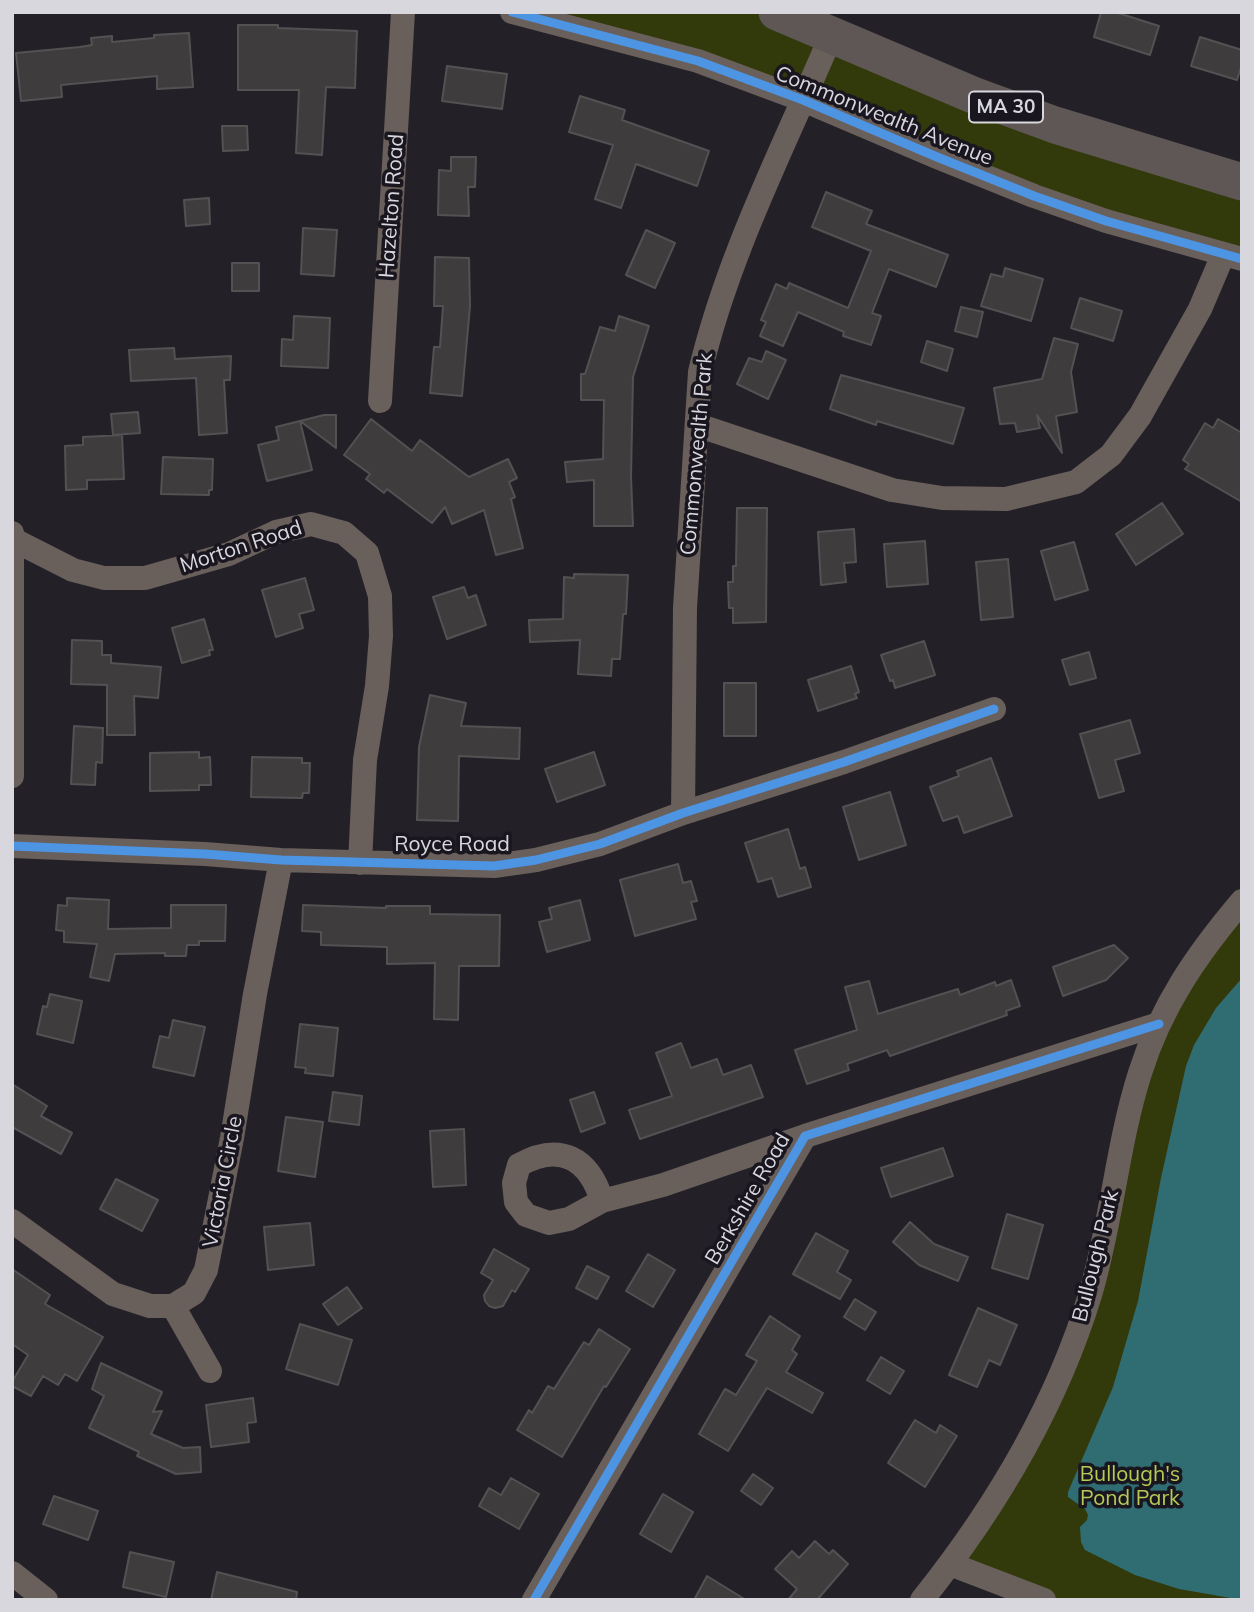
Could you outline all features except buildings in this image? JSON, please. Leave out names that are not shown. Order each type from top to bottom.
[{"type":"main road","name":"MA 30","points":[[777,12],[974,95],[1055,124],[1242,182]]},
{"type":"street","name":"Hazelton Road","points":[[380,401],[403,12]]},
{"type":"street","name":"Commonwealth Avenue","points":[[512,12],[698,61],[803,100],[937,158],[1034,196],[1233,257]]},
{"type":"street","name":"Commonwealth Park","points":[[682,813],[685,608],[700,372],[708,336],[730,269],[767,178],[831,36]]},
{"type":"street","points":[[697,425],[892,490],[942,498],[1006,499],[1076,482],[1111,455],[1140,416],[1200,309],[1233,257]]},
{"type":"street","name":"Morton Road","points":[[12,539],[73,570],[104,578],[145,578],[229,554],[276,532],[311,524],[345,533],[367,553],[380,596],[381,636],[377,686],[365,760],[360,863]]},
{"type":"street","points":[[12,533],[12,776]]},
{"type":"street","name":"Royce Road","points":[[12,846],[281,860],[494,866],[536,860],[600,844],[682,813],[844,762],[994,709]]},
{"type":"street","name":"Victoria Circle","points":[[173,1306],[194,1293],[206,1270],[232,1138],[254,994],[281,860]]},
{"type":"street","name":"Bullough Park","points":[[922,1600],[995,1497],[1029,1438],[1055,1384],[1090,1294],[1133,1095],[1159,1024],[1198,955],[1242,901]]},
{"type":"street","name":"Berkshire Road","points":[[534,1600],[805,1136],[1159,1024]]},
{"type":"street","points":[[602,1201],[663,1185],[805,1136]]},
{"type":"street","points":[[12,1221],[113,1294],[150,1306],[173,1306],[210,1371]]},
{"type":"street","points":[[950,1564],[1044,1600]]},
{"type":"street","points":[[12,1573],[46,1600]]},
{"type":"green space","points":[[512,12],[777,12],[1242,182],[1242,259],[803,100]]},
{"type":"green space","name":"Bullough's Pond Park","points":[[1242,901],[1242,1600],[1044,1600],[950,1564],[1051,1392],[1141,1068]]},
{"type":"water","points":[[1242,978],[1242,1600],[1179,1589],[1135,1575],[1085,1550],[1081,1542],[1080,1527],[1088,1515],[1085,1509],[1068,1497],[1068,1492],[1113,1387],[1138,1301],[1186,1066],[1194,1045],[1216,1008]]},
{"type":"cycle path","points":[[512,12],[698,61],[803,100],[1034,196],[1106,221],[1242,259]]},
{"type":"cycle path","points":[[12,846],[281,860],[494,866],[536,860],[600,844],[683,813],[844,762],[994,709]]},
{"type":"cycle path","points":[[534,1600],[805,1136],[1159,1024]]}]
